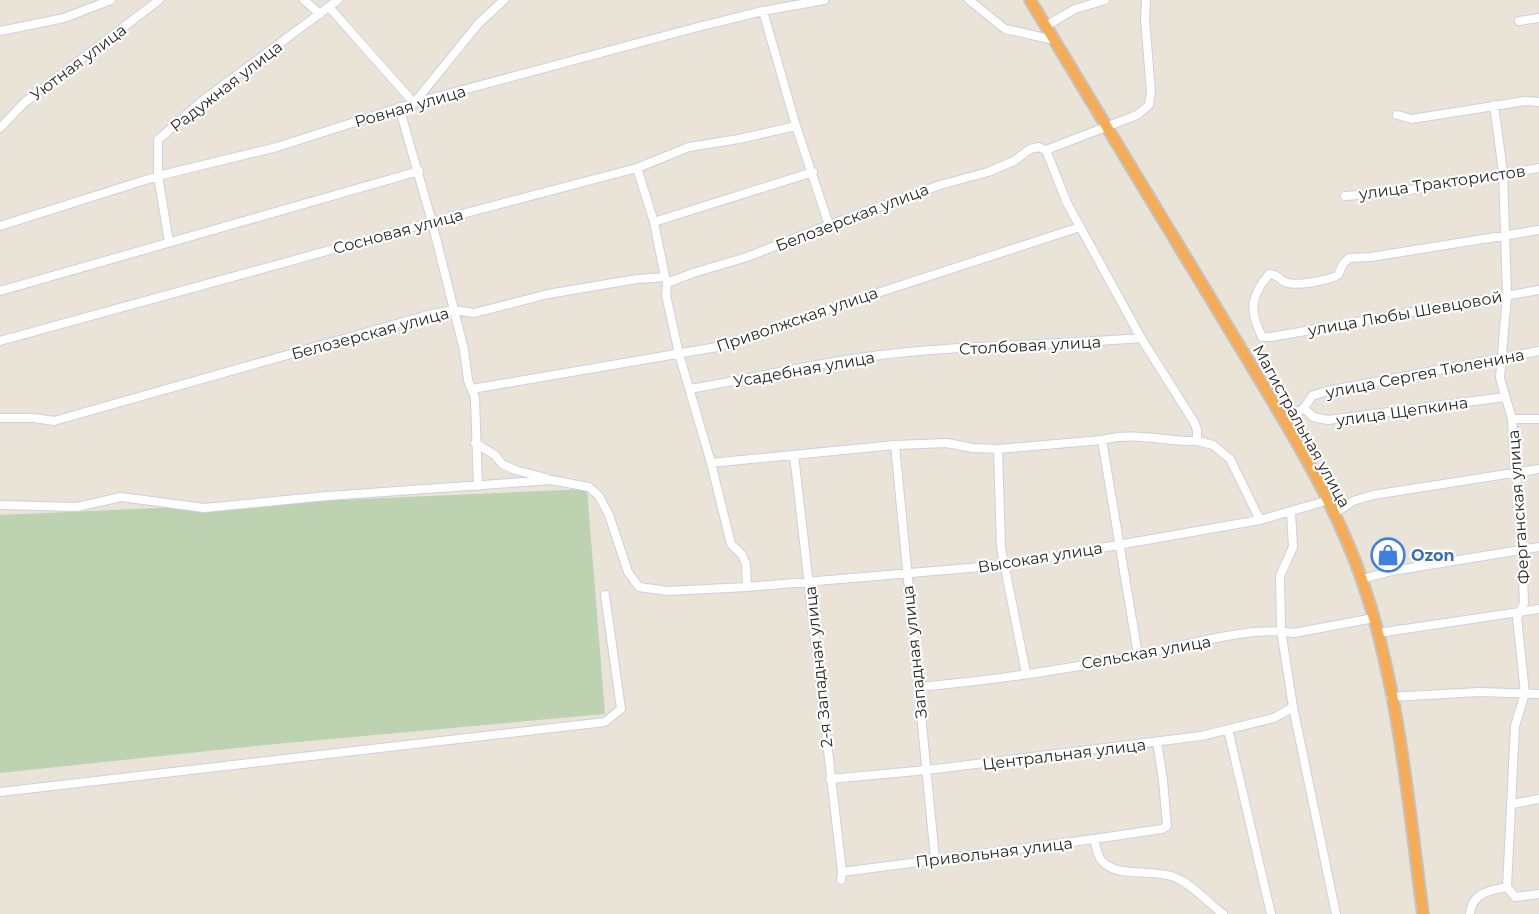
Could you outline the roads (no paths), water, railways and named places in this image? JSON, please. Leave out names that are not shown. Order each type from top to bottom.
[{"type":"highway","name":"Магистральная улица","points":[[1030,0],[1285,421],[1335,513],[1362,579],[1378,633],[1392,697],[1423,914]]},
{"type":"street","points":[[0,31],[20,25],[64,18],[111,0]]},
{"type":"street","name":"Уютная улица","points":[[0,128],[25,102],[159,0]]},
{"type":"street","points":[[304,0],[320,14],[338,0]]},
{"type":"street","points":[[329,7],[414,103],[479,23],[504,0]]},
{"type":"street","name":"Ровная улица","points":[[0,226],[158,176],[278,147],[399,107],[763,11],[824,0]]},
{"type":"street","points":[[969,0],[1005,29],[1054,40]]},
{"type":"street","points":[[1046,26],[1075,9],[1105,0]]},
{"type":"street","name":"Белозерская улица","points":[[0,418],[34,418],[54,421],[428,315],[453,310],[474,313],[548,294],[637,279],[666,280],[747,257],[940,184],[988,172],[1014,161],[1030,148],[1038,147],[1046,150],[1107,128],[1137,115],[1149,105],[1151,92],[1144,19],[1146,0]]},
{"type":"street","points":[[763,11],[796,126],[813,172],[828,225]]},
{"type":"street","name":"Радужная улица","points":[[169,242],[158,176],[158,140],[202,101],[320,14]]},
{"type":"street","points":[[1519,21],[1539,18]]},
{"type":"street","points":[[1397,115],[1412,118],[1525,101],[1539,102]]},
{"type":"street","name":"Ферганская улица","points":[[1494,105],[1503,172],[1507,295],[1500,378],[1512,419],[1515,472],[1520,499],[1524,603],[1517,618],[1526,693]]},
{"type":"street","points":[[399,107],[419,171],[475,398],[478,486]]},
{"type":"street","name":"Сосновая улица","points":[[0,341],[637,168],[689,147],[796,126]]},
{"type":"street","points":[[1046,150],[1067,203],[1080,227],[1141,338],[1194,422],[1197,441]]},
{"type":"street","points":[[637,168],[654,222],[679,354],[711,463],[731,544],[742,555],[746,564],[747,587]]},
{"type":"street","name":"улица Трактористов","points":[[1345,196],[1398,192],[1503,172],[1539,168]]},
{"type":"street","points":[[0,291],[419,171]]},
{"type":"street","points":[[654,222],[813,172]]},
{"type":"street","name":"Приволжская улица","points":[[472,389],[717,348],[1080,227]]},
{"type":"street","points":[[1504,236],[1539,230]]},
{"type":"street","name":"улица Любы Шевцовой","points":[[1504,236],[1371,257],[1348,258],[1334,278],[1301,284],[1286,282],[1277,275],[1269,274],[1258,287],[1252,303],[1255,322],[1262,337],[1271,337],[1539,290]]},
{"type":"street","name":"Столбовая улица","points":[[918,351],[1065,345],[1141,338]]},
{"type":"street","name":"Усадебная улица","points":[[690,389],[853,360],[918,351]]},
{"type":"street","name":"улица Сергея Тюленина","points":[[1285,421],[1304,408],[1312,396],[1327,391],[1539,351]]},
{"type":"street","name":"улица Щепкина","points":[[1304,408],[1313,417],[1328,420],[1504,397]]},
{"type":"street","points":[[1512,419],[1539,420]]},
{"type":"street","points":[[711,463],[895,445],[947,443],[973,448],[998,449],[1102,440],[1111,437],[1153,436],[1175,442],[1197,441],[1213,445],[1230,459],[1260,520]]},
{"type":"street","points":[[1102,440],[1138,655]]},
{"type":"street","points":[[475,443],[495,455],[502,464],[551,480]]},
{"type":"street","name":"Западная улица","points":[[895,445],[935,858]]},
{"type":"street","points":[[998,449],[999,533],[1026,673]]},
{"type":"street","name":"2-я Западная улица","points":[[794,455],[841,876]]},
{"type":"street","points":[[1335,513],[1353,501],[1372,495],[1539,470]]},
{"type":"street","points":[[0,505],[77,507],[121,497],[204,508],[327,496],[551,480]]},
{"type":"street","name":"Высокая улица","points":[[551,480],[589,487],[599,496],[609,515],[628,572],[639,587],[668,591],[747,587],[1004,565],[1260,520],[1329,500]]},
{"type":"street","points":[[1292,512],[1293,547],[1280,576],[1281,630],[1293,707],[1336,914]]},
{"type":"street","points":[[1362,579],[1392,571],[1539,547]]},
{"type":"street","points":[[0,792],[606,722],[621,709],[604,595]]},
{"type":"street","points":[[1378,633],[1539,609]]},
{"type":"street","name":"Сельская улица","points":[[917,687],[967,683],[1138,655],[1248,633],[1281,630],[1294,633],[1374,618]]},
{"type":"street","points":[[1392,697],[1479,692],[1539,694]]},
{"type":"street","points":[[1526,693],[1515,726],[1507,887],[1515,897],[1539,894]]},
{"type":"street","name":"Центральная улица","points":[[830,779],[927,770],[1201,736],[1274,718],[1293,707]]},
{"type":"street","points":[[1228,729],[1271,914]]},
{"type":"street","points":[[1094,839],[1162,829],[1167,826],[1157,742]]},
{"type":"street","points":[[1512,804],[1539,799]]},
{"type":"street","name":"Привольная улица","points":[[841,876],[935,858],[1094,839],[1100,860],[1107,865],[1126,871],[1175,877],[1223,914]]},
{"type":"street","points":[[1470,914],[1476,897],[1488,890],[1507,887]]},
{"type":"place","name":"Ozon","points":[[1388,555]]}]
